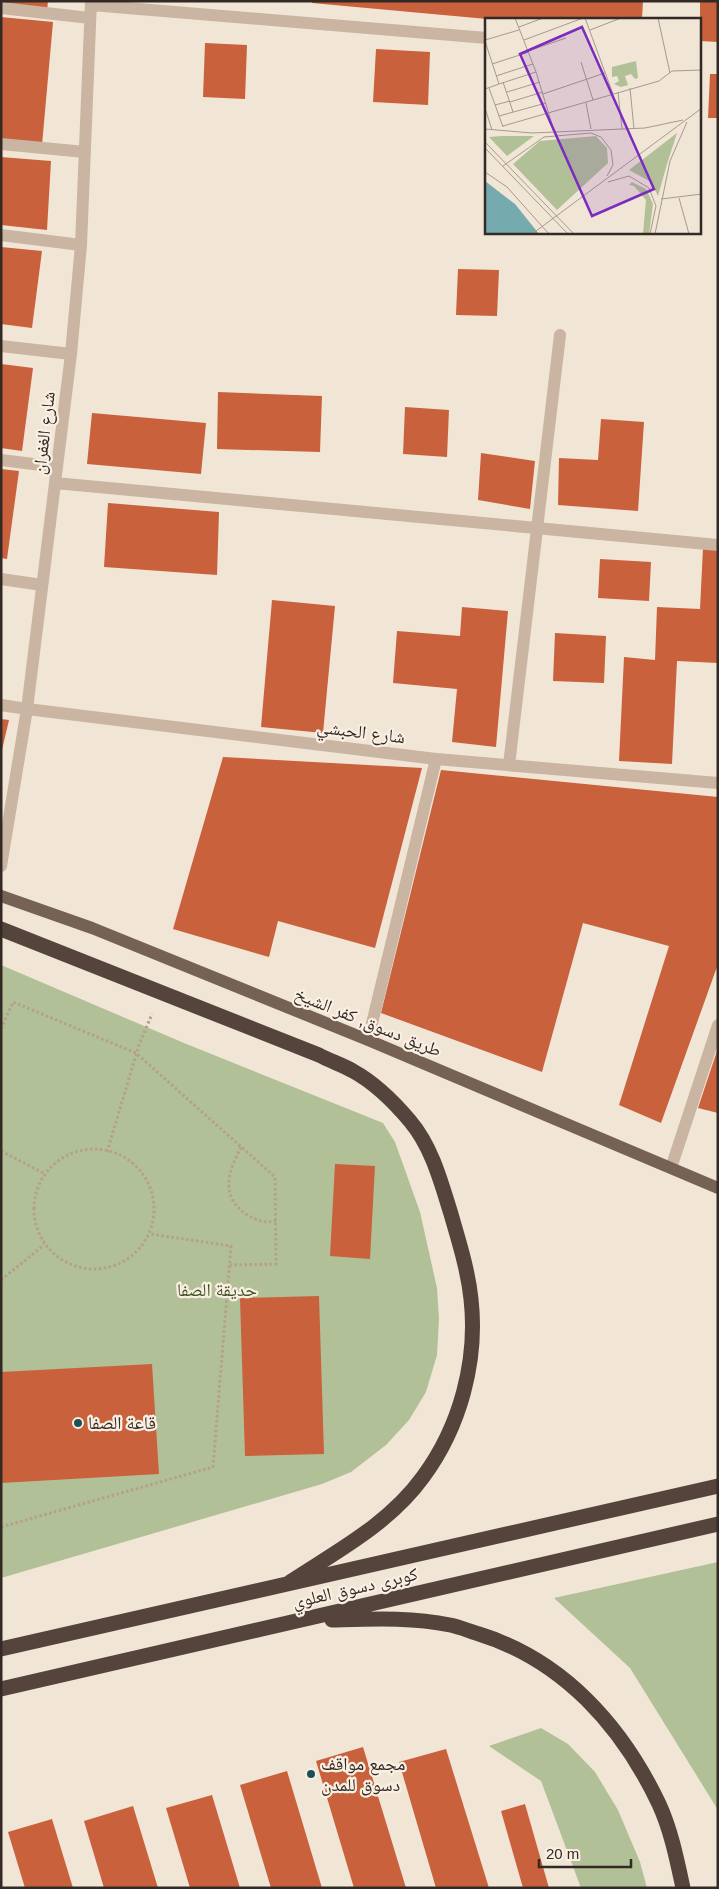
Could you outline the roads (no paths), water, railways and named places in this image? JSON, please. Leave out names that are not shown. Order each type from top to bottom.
[{"type":"highway","points":[[1,928],[319,1055],[354,1072],[386,1094],[411,1123],[431,1156],[444,1192],[466,1269],[472,1307],[470,1363],[461,1401],[440,1451],[423,1478],[402,1502],[380,1524],[290,1582]]},
{"type":"highway","name":"كوبرى دسوق العلوي","points":[[1,1649],[718,1486]]},
{"type":"highway","name":"كوبرى دسوق العلوي","points":[[1,1689],[718,1524]]},
{"type":"highway","points":[[301,1620],[405,1618],[452,1625],[495,1639],[537,1660],[575,1687],[607,1720],[634,1758],[659,1805],[676,1855],[683,1888]]},
{"type":"main road","name":"طريق دسوق, كفر الشيخ","points":[[1,896],[92,928],[368,1040],[718,1188]]},
{"type":"street","points":[[1,8],[91,8],[485,38]]},
{"type":"street","name":"شارع الغفران","points":[[1,866],[27,709],[71,354],[81,245],[91,8]]},
{"type":"street","points":[[1,144],[85,152]]},
{"type":"street","points":[[1,235],[81,245]]},
{"type":"street","points":[[509,765],[560,335]]},
{"type":"street","points":[[1,346],[71,354]]},
{"type":"street","points":[[1,460],[57,467]]},
{"type":"street","points":[[55,483],[718,545]]},
{"type":"street","points":[[1,579],[42,585]]},
{"type":"street","name":"شارع الحبشي","points":[[1,705],[436,758],[718,783]]},
{"type":"street","points":[[368,1040],[436,758]]},
{"type":"street","points":[[671,1168],[718,1024]]},
{"type":"place","name":"قاعة الصفا","points":[[78,1423]]},
{"type":"place","name":"مجمع مواقف دسوق للمدن","points":[[311,1774]]},
{"type":"park label","name":"حديقة الصفا","points":[[217,1290]]}]
